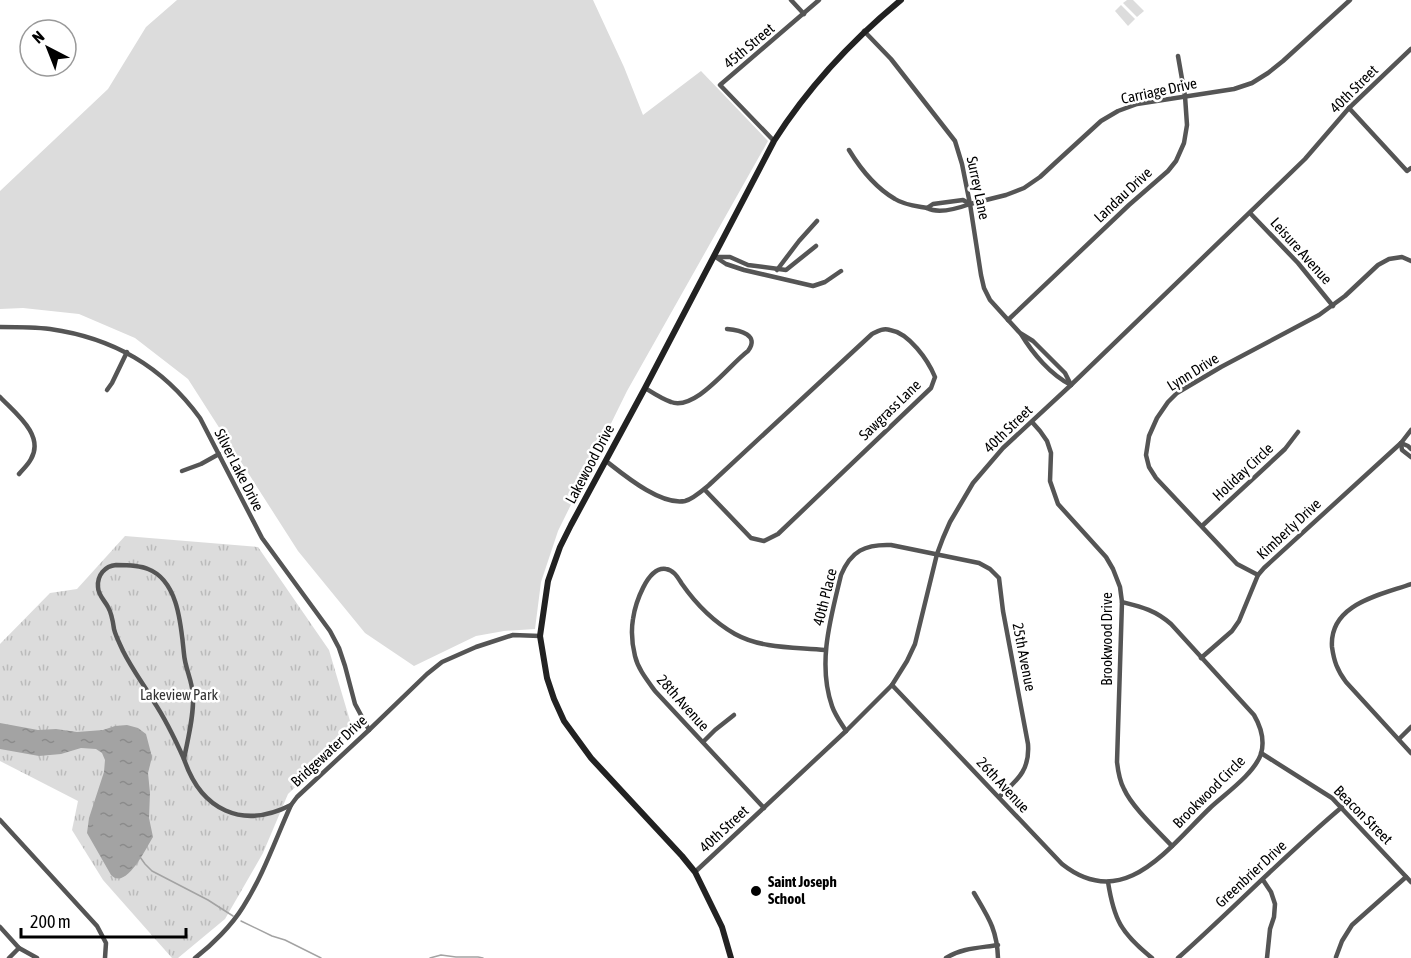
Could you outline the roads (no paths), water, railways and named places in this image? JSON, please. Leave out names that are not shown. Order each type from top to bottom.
[{"type":"street","points":[[791,0],[804,14]]},
{"type":"street","name":"45th Street","points":[[774,141],[720,86],[819,0]]},
{"type":"street","name":"Lakewood Drive","points":[[731,958],[722,927],[695,872],[591,758],[564,720],[547,678],[540,636],[548,581],[560,548],[774,141],[790,115],[831,64],[864,31],[901,0]]},
{"type":"street","name":"Carriage Drive","points":[[849,150],[856,162],[880,188],[896,200],[913,206],[927,208],[933,204],[963,201],[970,204],[1006,195],[1024,188],[1047,171],[1101,121],[1118,111],[1137,104],[1234,89],[1252,83],[1284,62],[1350,0]]},
{"type":"street","name":"Surrey Lane","points":[[864,31],[891,59],[954,141],[962,164],[981,275],[990,300],[1020,333],[1033,341],[1065,373],[1071,385]]},
{"type":"street","name":"40th Street","points":[[695,872],[892,685],[907,662],[915,644],[938,554],[950,522],[973,483],[1003,448],[1250,213],[1305,159],[1349,108],[1411,49]]},
{"type":"street","name":"Landau Drive","points":[[1008,320],[1176,161],[1184,143],[1187,125],[1178,56]]},
{"type":"street","points":[[1349,108],[1409,170]]},
{"type":"street","name":"Leisure Avenue","points":[[1250,213],[1298,263],[1333,306]]},
{"type":"street","points":[[777,270],[817,221]]},
{"type":"street","points":[[714,256],[730,257],[748,265],[786,270],[816,246]]},
{"type":"street","points":[[714,256],[726,264],[744,270],[813,286],[825,282],[840,271]]},
{"type":"street","name":"Lynn Drive","points":[[1258,575],[1237,564],[1156,478],[1149,467],[1146,455],[1149,436],[1157,418],[1177,393],[1333,306],[1378,265],[1389,259],[1402,257],[1411,261]]},
{"type":"street","name":"Silver Lake Drive","points":[[0,327],[50,329],[88,336],[127,352],[146,364],[161,375],[188,402],[200,418],[262,538],[330,631],[342,657],[355,704],[369,730]]},
{"type":"street","points":[[645,388],[672,403],[684,403],[695,398],[752,346],[752,340],[748,336],[739,330],[727,329]]},
{"type":"street","name":"Sawgrass Lane","points":[[606,461],[632,482],[666,500],[686,501],[704,489],[872,334],[888,329],[898,332],[908,338],[930,365],[935,377],[931,388],[778,534],[764,541],[751,538],[704,489]]},
{"type":"street","points":[[107,390],[127,352]]},
{"type":"street","points":[[0,397],[29,428],[34,438],[35,448],[31,459],[19,474]]},
{"type":"street","name":"Brookwood Drive","points":[[1032,422],[1044,437],[1052,453],[1050,481],[1058,504],[1106,557],[1120,587],[1122,602],[1117,762],[1119,774],[1128,798],[1172,846]]},
{"type":"street","name":"Kimberly Drive","points":[[1201,658],[1232,631],[1239,621],[1258,575],[1296,537],[1401,443],[1411,430]]},
{"type":"street","name":"Holiday Circle","points":[[1202,526],[1285,449],[1298,432]]},
{"type":"street","points":[[1401,443],[1411,449]]},
{"type":"street","points":[[1401,443],[1402,450],[1411,457]]},
{"type":"street","points":[[182,471],[219,454]]},
{"type":"street","name":"40th Place","points":[[846,731],[832,707],[825,650],[841,575],[846,563],[866,547],[878,545],[891,545],[938,554]]},
{"type":"street","name":"25th Avenue","points":[[938,554],[979,563],[990,568],[999,578],[1029,756],[1018,778],[999,797]]},
{"type":"street","points":[[184,759],[193,695],[184,658],[180,620],[175,601],[167,584],[148,568],[110,566],[101,574],[98,586],[109,608],[115,633],[132,668],[173,734],[191,778],[202,794],[218,807],[235,815],[255,816],[276,813],[291,805]]},
{"type":"street","name":"28th Avenue","points":[[764,808],[655,691],[644,676],[635,658],[632,639],[637,602],[645,584],[653,574],[665,568],[676,575],[704,610],[718,623],[736,634],[753,642],[825,650]]},
{"type":"street","points":[[1411,584],[1361,602],[1345,613],[1337,623],[1332,641],[1333,660],[1338,672],[1411,753]]},
{"type":"street","name":"Brookwood Circle","points":[[1108,882],[1142,872],[1172,846],[1250,771],[1261,753],[1262,738],[1257,720],[1161,615],[1150,609],[1122,602]]},
{"type":"street","name":"Bridgewater Drive","points":[[195,958],[242,909],[252,892],[291,805],[297,797],[427,674],[442,662],[476,646],[513,634],[540,636]]},
{"type":"street","name":"26th Avenue","points":[[892,685],[1052,855],[1072,872],[1085,878],[1108,882]]},
{"type":"street","points":[[703,742],[734,714]]},
{"type":"street","points":[[1399,739],[1411,727]]},
{"type":"street","name":"Beacon Street","points":[[1261,753],[1322,791],[1342,807],[1411,882]]},
{"type":"street","name":"Greenbrier Drive","points":[[1178,958],[1342,807]]},
{"type":"street","points":[[0,820],[98,926],[106,943],[105,958]]},
{"type":"street","points":[[1336,957],[1352,925],[1406,877]]},
{"type":"street","points":[[1263,880],[1275,904],[1267,958]]},
{"type":"street","points":[[1108,882],[1119,924],[1137,946],[1152,958]]},
{"type":"street","points":[[974,893],[992,922],[998,945],[998,958]]},
{"type":"street","points":[[0,927],[19,948],[37,958]]},
{"type":"street","points":[[946,958],[967,949],[998,945]]},
{"type":"street","points":[[9,958],[19,948]]},
{"type":"water","points":[[0,723],[38,730],[56,729],[77,732],[127,725],[138,728],[146,734],[152,757],[148,773],[149,818],[153,837],[129,873],[117,878],[111,875],[87,833],[89,818],[104,772],[105,760],[102,753],[96,749],[81,748],[61,754],[39,756],[0,749]]},
{"type":"waterway","points":[[140,857],[152,871],[208,900],[233,916]]},
{"type":"waterway","points":[[241,921],[321,958]]},
{"type":"waterway","points":[[430,958],[441,955],[483,958]]},
{"type":"place","name":"Saint Joseph School","points":[[756,891]]},
{"type":"park label","name":"Lakeview Park","points":[[179,695]]}]
